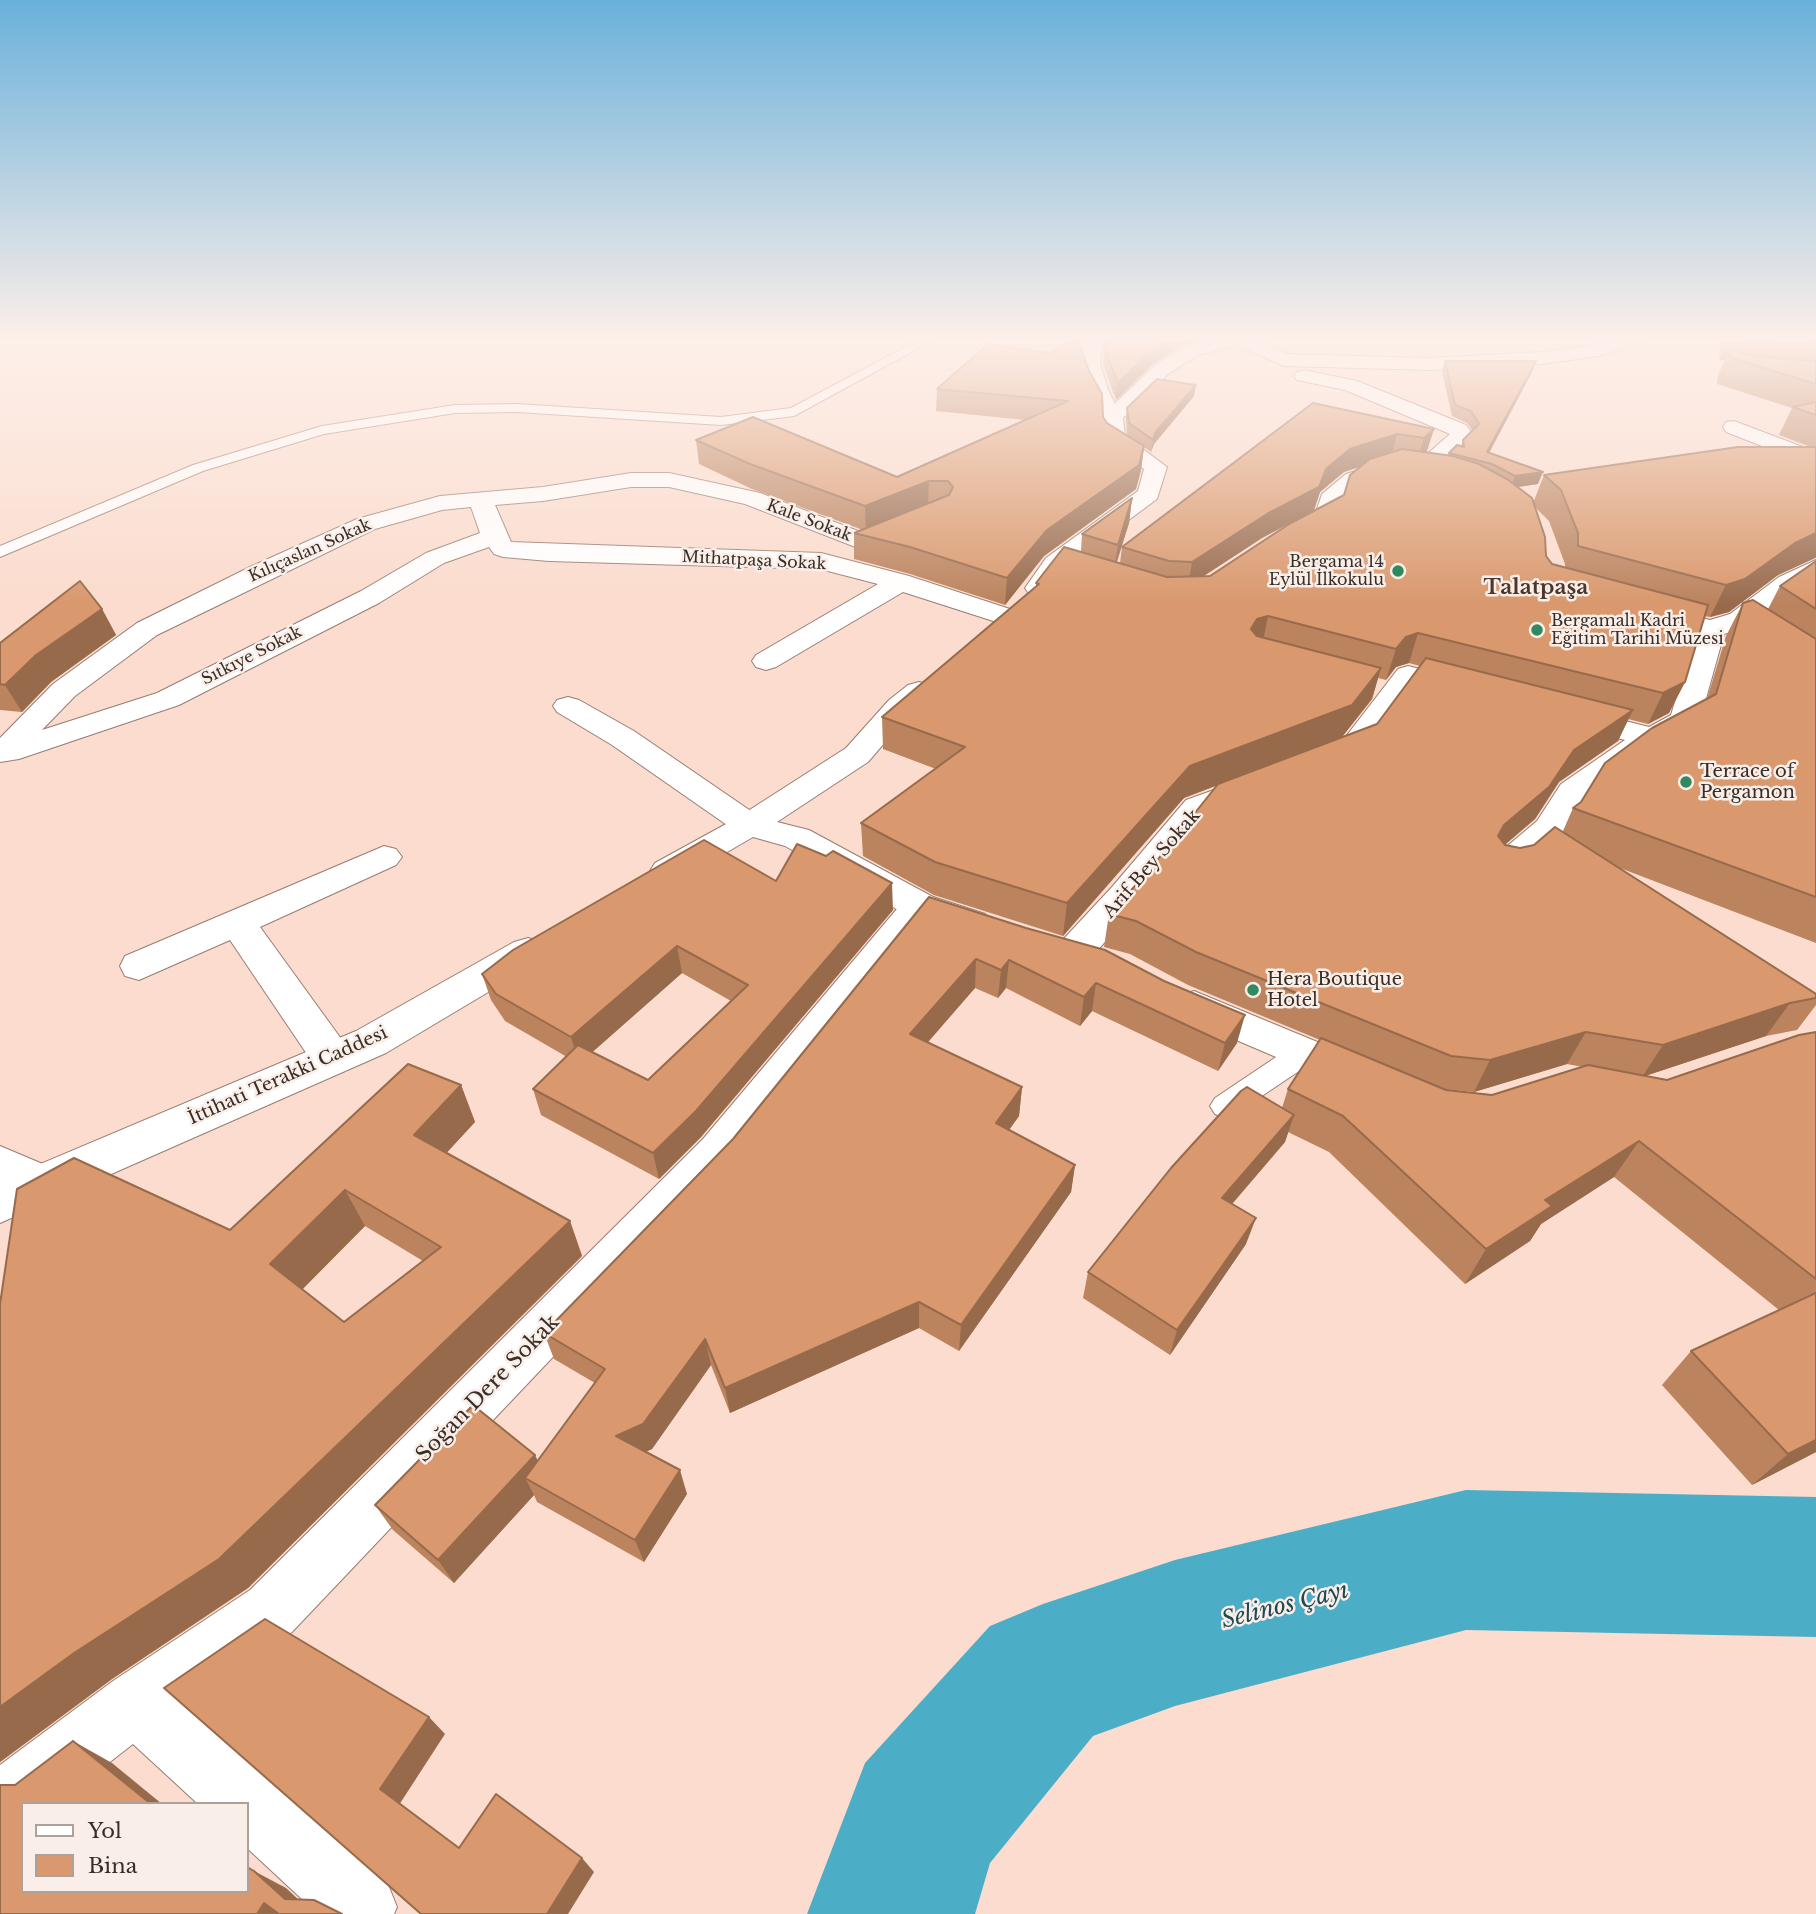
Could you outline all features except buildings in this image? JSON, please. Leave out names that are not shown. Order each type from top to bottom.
[{"type":"street","points":[[982,643],[1012,620],[1149,494],[1156,467],[1114,439],[1113,426]]},
{"type":"street","points":[[1272,545],[1327,516],[1330,499],[1354,479],[1392,466],[1436,472],[1462,435],[1449,426]]},
{"type":"street","points":[[1734,427],[1816,460]]},
{"type":"street","points":[[1781,468],[1816,468]]},
{"type":"street","name":"Kılıçaslan Sokak","points":[[2,754],[64,690],[147,629],[366,524],[440,503],[481,501],[631,480],[669,480],[752,498]]},
{"type":"street","name":"Kale Sokak","points":[[752,498],[867,543]]},
{"type":"street","points":[[481,501],[494,536]]},
{"type":"street","points":[[821,561],[891,533]]},
{"type":"street","name":"Mithatpaşa Sokak","points":[[494,536],[503,549],[549,553],[821,561],[901,582],[1012,620]]},
{"type":"street","name":"Sıtkıye Sokak","points":[[2,754],[168,699],[370,597],[435,558],[494,536]]},
{"type":"street","points":[[1624,606],[1711,629],[1751,627],[1788,583],[1816,568]]},
{"type":"street","points":[[766,661],[901,582]]},
{"type":"street","points":[[1504,867],[1550,828],[1573,791],[1622,754],[1685,720],[1711,629]]},
{"type":"street","points":[[643,886],[749,825],[857,755],[900,706],[941,675]]},
{"type":"street","name":"Arif Bey Sokak","points":[[1040,945],[1125,896],[1198,807],[1355,746],[1408,675],[1492,697]]},
{"type":"street","points":[[1359,684],[1396,694]]},
{"type":"street","points":[[568,706],[623,738],[749,825],[797,838],[920,906],[1115,966]]},
{"type":"street","points":[[1546,710],[1654,737]]},
{"type":"street","points":[[139,966],[383,857]]},
{"type":"street","name":"Soğan Dere Sokak","points":[[0,1812],[20,1790],[135,1703],[271,1611],[719,1152],[920,906]]},
{"type":"street","points":[[237,922],[332,1058]]},
{"type":"street","name":"İttihati Terakki Caddesi","points":[[0,1203],[371,1042],[560,933]]},
{"type":"street","points":[[1161,991],[1392,1091]]},
{"type":"street","points":[[0,1164],[41,1183]]},
{"type":"street","points":[[135,1703],[245,1802]]},
{"type":"street","points":[[248,1805],[362,1908],[357,1914]]},
{"type":"lane","points":[[0,552],[198,468],[322,430],[345,426]]},
{"type":"lane","points":[[1225,1106],[1304,1053]]},
{"type":"waterway","name":"Selinos Çayı","points":[[891,1914],[922,1820],[1043,1679],[1175,1633],[1466,1560],[1816,1567]]},
{"type":"place","name":"Bergama 14 Eylül İlkokulu","points":[[1398,571]]},
{"type":"place","name":"Bergamalı Kadri Eğitim Tarihi Müzesi","points":[[1537,630]]},
{"type":"place","name":"Terrace of Pergamon","points":[[1686,782]]},
{"type":"place","name":"Hera Boutique Hotel","points":[[1253,990]]},
{"type":"district","name":"Talatpaşa","points":[[1536,588]]}]
